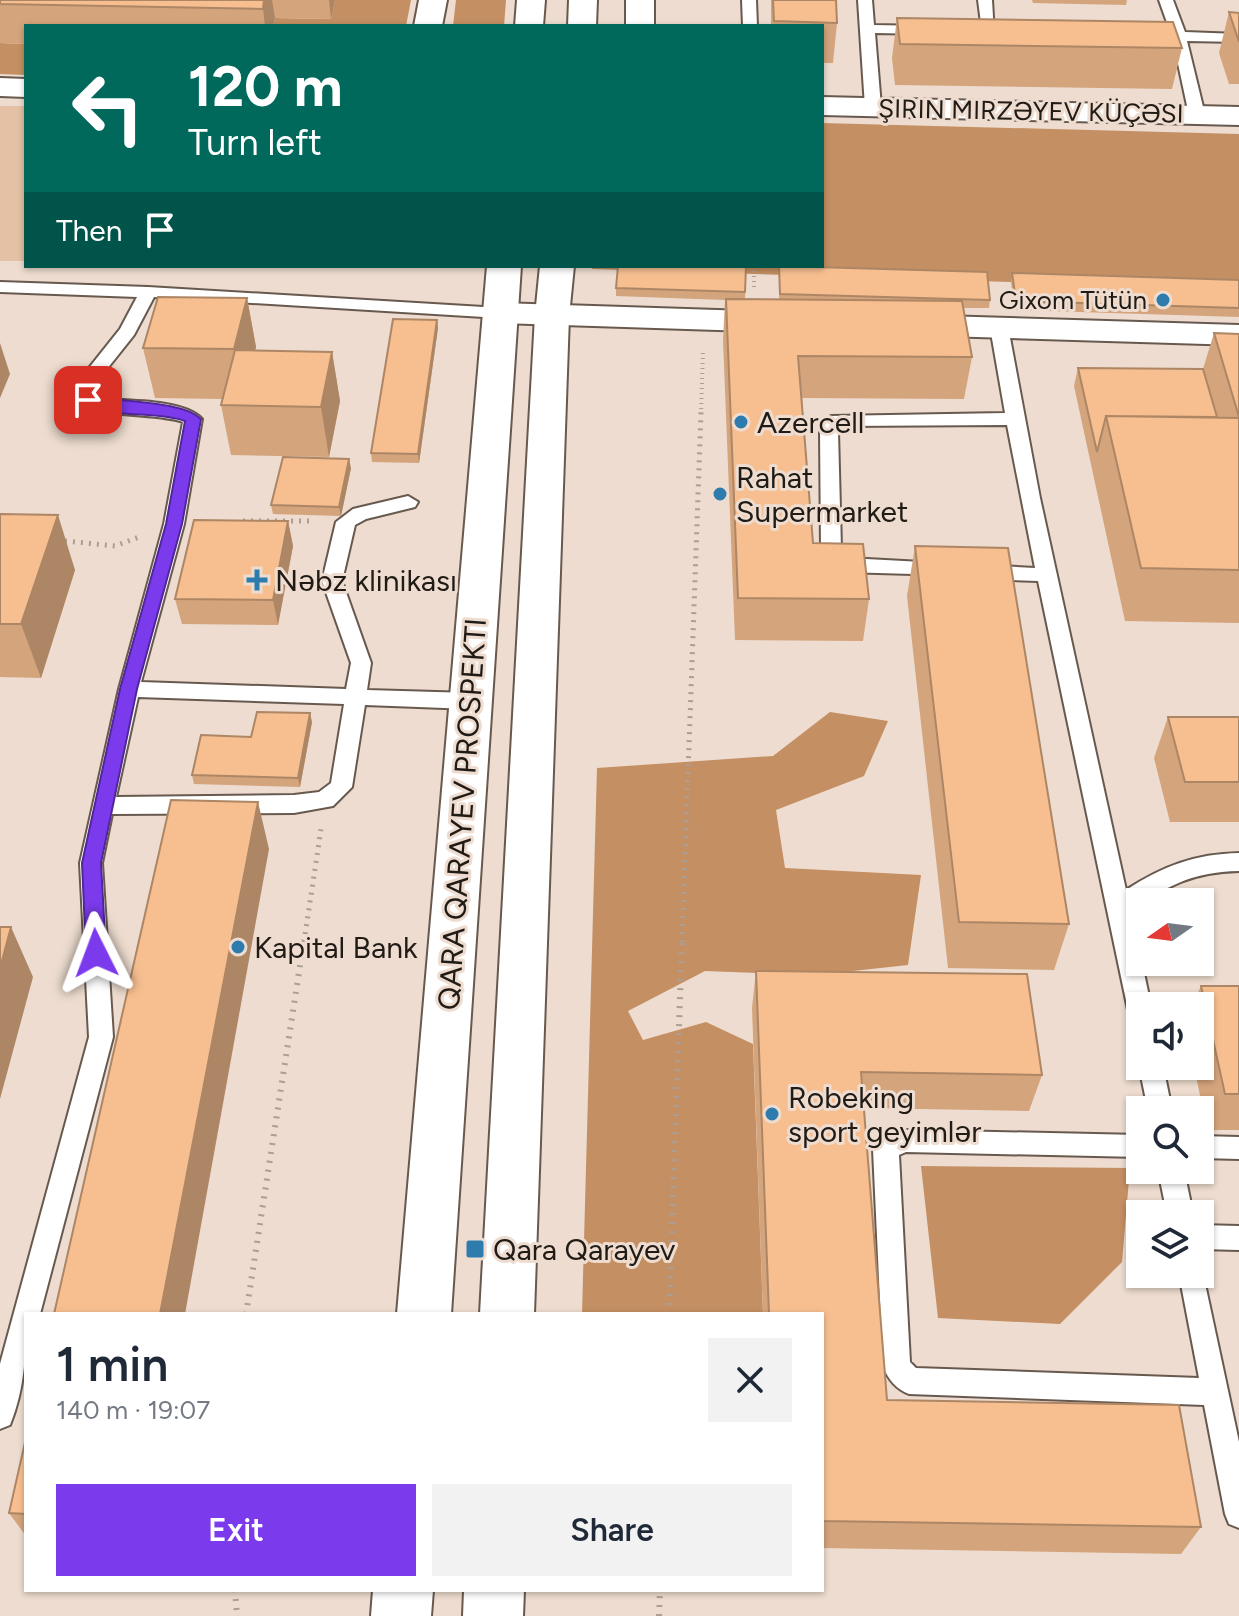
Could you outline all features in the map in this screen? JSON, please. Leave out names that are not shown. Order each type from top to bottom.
[{"type":"main road","points":[[529,24],[531,0]]},
{"type":"main road","points":[[582,24],[583,0]]},
{"type":"main road","points":[[0,87],[24,88]]},
{"type":"main road","name":"QARA QARAYEV PROSPEKTI","points":[[424,1312],[504,268]]},
{"type":"main road","name":"QARA QARAYEV PROSPEKTI","points":[[507,1312],[552,316],[557,268]]},
{"type":"main road","points":[[401,1616],[403,1592]]},
{"type":"main road","points":[[493,1616],[494,1592]]},
{"type":"street","points":[[428,24],[433,0]]},
{"type":"street","points":[[640,0],[640,24]]},
{"type":"street","name":"ŞIRIN MIRZƏYEV KÜÇƏSI","points":[[824,106],[1239,116]]},
{"type":"street","points":[[500,313],[812,323]]},
{"type":"street","points":[[874,324],[1239,335]]},
{"type":"lane","points":[[749,0],[750,24]]},
{"type":"lane","points":[[865,0],[873,107]]},
{"type":"lane","points":[[985,0],[989,31]]},
{"type":"lane","points":[[1166,0],[1179,36],[1197,115]]},
{"type":"lane","points":[[867,29],[944,30]]},
{"type":"lane","points":[[1131,35],[1239,38]]},
{"type":"lane","points":[[0,287],[148,292],[500,313]]},
{"type":"lane","points":[[27,1312],[101,1037],[91,863],[129,689],[174,524],[193,419],[172,411],[94,404],[88,400],[86,383],[128,331],[148,292]]},
{"type":"lane","points":[[999,327],[1046,575],[1137,992]]},
{"type":"lane","points":[[1014,419],[837,420],[829,431],[831,549],[842,565],[1046,575]]},
{"type":"lane","points":[[103,806],[294,804],[325,800],[341,787],[361,663],[332,581],[340,541],[346,522],[360,514],[408,502]]},
{"type":"lane","points":[[129,689],[471,701]]},
{"type":"lane","points":[[1120,906],[1175,870],[1205,862],[1239,862]]},
{"type":"lane","points":[[1126,1146],[904,1141],[886,1149],[897,1367],[909,1381],[1215,1392]]},
{"type":"lane","points":[[1214,1147],[1239,1148]]},
{"type":"lane","points":[[1214,1237],[1239,1238]]},
{"type":"lane","points":[[1195,1288],[1239,1514]]},
{"type":"lane","points":[[0,1415],[24,1324]]},
{"type":"path","points":[[669,1312],[704,321],[754,310],[754,268]]},
{"type":"path","points":[[246,1312],[325,800]]},
{"type":"path","points":[[235,1592],[237,1616]]},
{"type":"path","points":[[659,1616],[660,1592]]},
{"type":"shaded area","points":[[335,0],[411,0],[406,24],[274,24],[275,18],[331,19]]},
{"type":"shaded area","points":[[456,0],[506,0],[504,24],[453,24]]},
{"type":"shaded area","points":[[0,43],[24,44],[24,75],[0,74]]},
{"type":"shaded area","points":[[0,106],[24,106],[24,261],[0,261]]},
{"type":"shaded area","points":[[824,123],[1239,134],[1239,289],[592,269],[824,268]]},
{"type":"shaded area","points":[[830,712],[888,721],[864,776],[776,810],[785,868],[921,875],[908,965],[816,975],[705,971],[628,1011],[643,1040],[706,1022],[753,1044],[763,1312],[582,1312],[597,768],[773,756]]},
{"type":"shaded area","points":[[921,1166],[1126,1168],[1126,1184],[1129,1184],[1122,1262],[1060,1324],[938,1318]]},
{"type":"building","points":[[0,0],[264,0],[263,9],[0,4]]},
{"type":"building","points":[[773,0],[836,0],[837,23],[774,21]]},
{"type":"building","points":[[1229,12],[1239,13],[1239,42]]},
{"type":"building","points":[[897,18],[1173,22],[1182,48],[900,44]]},
{"type":"building","points":[[824,267],[987,272],[990,300],[780,294],[779,268]]},
{"type":"building","points":[[618,268],[746,268],[745,292],[616,288]]},
{"type":"building","points":[[1012,273],[1239,280],[1239,308],[1016,301]]},
{"type":"building","points":[[158,297],[247,298],[234,349],[143,348]]},
{"type":"building","points":[[726,299],[962,301],[972,357],[798,356],[813,543],[863,544],[869,599],[738,598]]},
{"type":"building","points":[[393,319],[437,320],[418,454],[371,453]]},
{"type":"building","points":[[1214,333],[1239,334],[1239,417]]},
{"type":"building","points":[[235,350],[332,352],[321,407],[221,405]]},
{"type":"building","points":[[1078,368],[1203,369],[1217,417],[1106,416],[1097,452]]},
{"type":"building","points":[[1106,416],[1239,418],[1239,570],[1141,568]]},
{"type":"building","points":[[283,457],[349,459],[339,507],[271,505]]},
{"type":"building","points":[[0,514],[58,515],[21,624],[0,624]]},
{"type":"building","points":[[194,520],[288,521],[273,600],[175,599]]},
{"type":"building","points":[[915,546],[1008,548],[1069,924],[959,922]]},
{"type":"building","points":[[257,712],[310,713],[298,778],[192,775],[201,735],[251,737]]},
{"type":"building","points":[[1168,717],[1239,717],[1239,782],[1185,782]]},
{"type":"building","points":[[171,800],[258,802],[160,1312],[54,1312]]},
{"type":"building","points":[[0,927],[11,927],[0,968]]},
{"type":"building","points":[[756,971],[1027,974],[1042,1075],[861,1072],[887,1400],[1179,1405],[1201,1527],[824,1521],[824,1312],[769,1312]]},
{"type":"building","points":[[1201,986],[1239,986],[1239,1094],[1225,1094],[1214,1044],[1214,992],[1202,992]]},
{"type":"building","points":[[24,1447],[24,1514],[9,1513]]},
{"type":"place","name":"Gixom Tütün","points":[[1163,300]]},
{"type":"place","name":"Azercell","points":[[741,422]]},
{"type":"place","name":"Rahat Supermarket","points":[[720,494]]},
{"type":"place","name":"Nəbz klinikası","points":[[257,580]]},
{"type":"place","name":"Kapital Bank","points":[[238,947]]},
{"type":"place","name":"Robeking sport geyimlər","points":[[772,1114]]},
{"type":"place","name":"Qara Qarayev","points":[[475,1249]]},
{"type":"route","points":[[88,400],[101,405],[172,411],[188,414],[193,419],[174,524],[129,689],[91,863],[96,953]]}]
